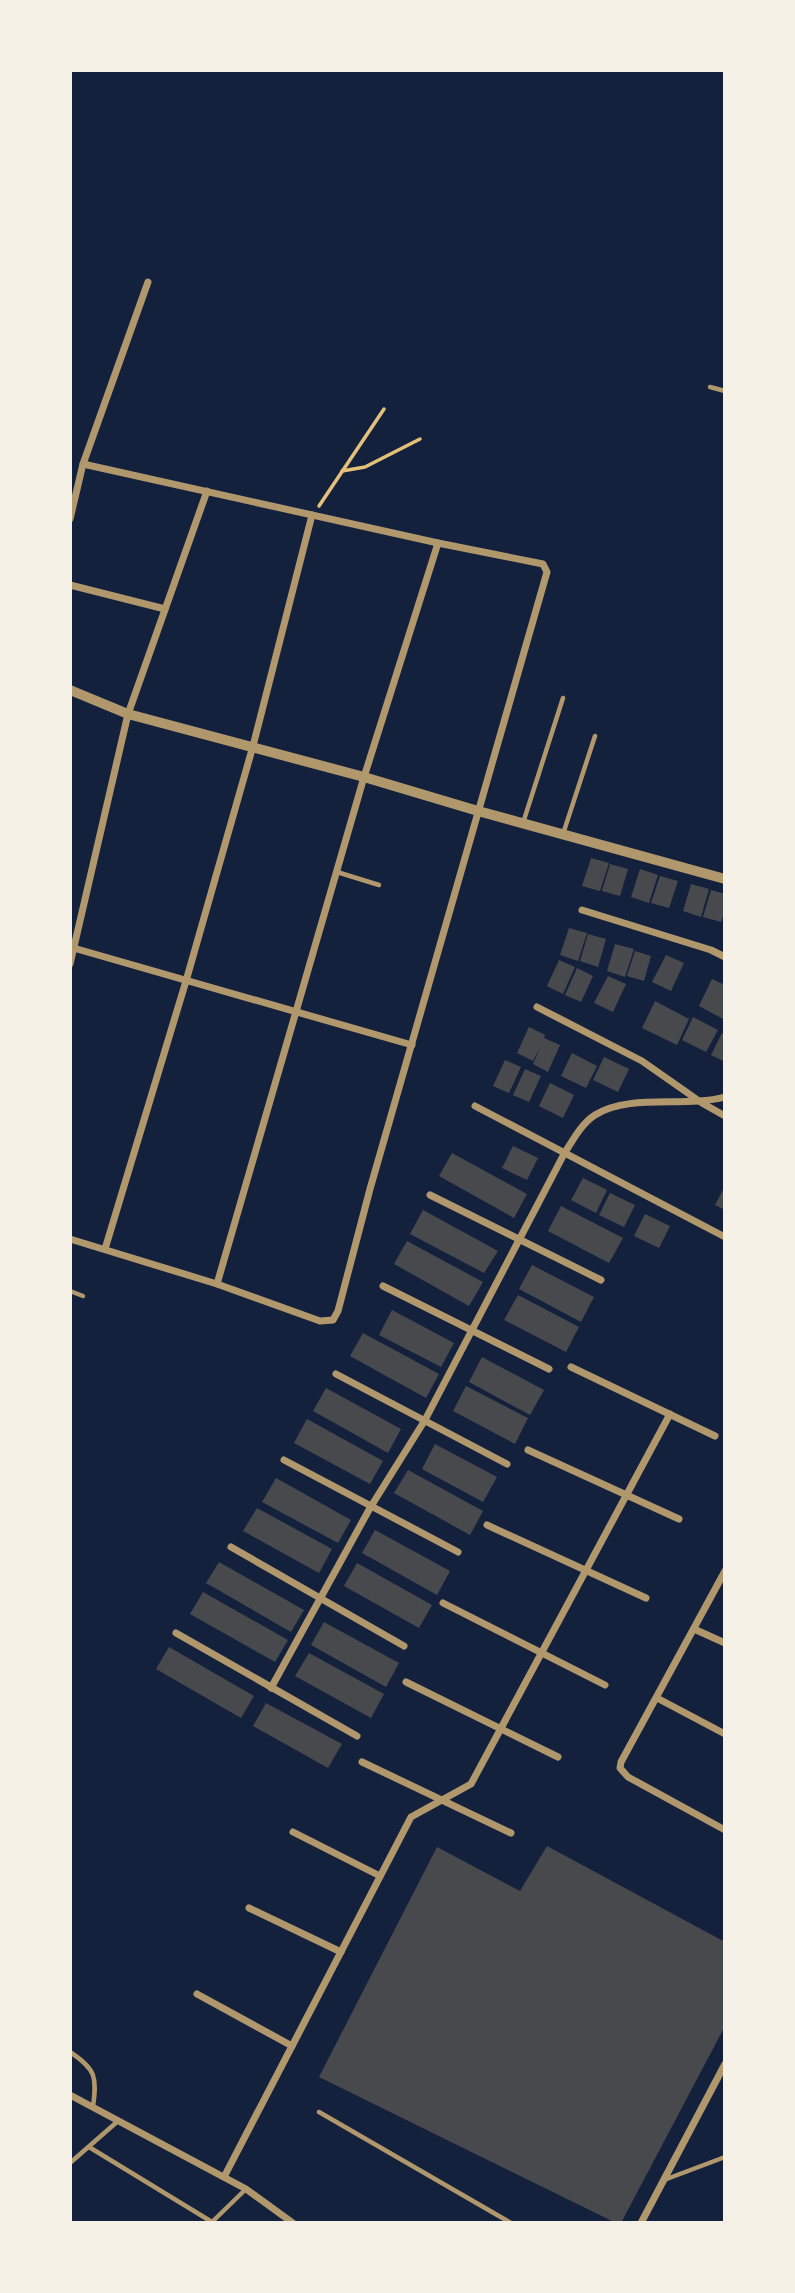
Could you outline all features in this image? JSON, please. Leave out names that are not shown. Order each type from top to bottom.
[{"type":"street","points":[[70,519],[83,464],[148,282]]},
{"type":"street","points":[[70,1239],[217,1284],[320,1321],[333,1320],[338,1311],[546,567],[543,564],[83,464]]},
{"type":"street","points":[[70,964],[128,714],[207,491]]},
{"type":"street","points":[[105,1249],[253,746],[313,515]]},
{"type":"street","points":[[217,1284],[365,777],[438,543]]},
{"type":"street","points":[[70,585],[165,608]]},
{"type":"street","points":[[70,690],[128,714],[253,746],[725,879]]},
{"type":"street","points":[[582,910],[711,950],[725,957]]},
{"type":"street","points":[[73,947],[412,1045]]},
{"type":"street","points":[[537,1007],[642,1061],[725,1116]]},
{"type":"street","points":[[271,1688],[370,1508],[425,1420],[564,1154],[581,1128],[595,1115],[630,1104],[702,1103],[725,1097]]},
{"type":"street","points":[[475,1106],[725,1237]]},
{"type":"street","points":[[430,1195],[601,1280]]},
{"type":"street","points":[[383,1286],[549,1369]]},
{"type":"street","points":[[571,1367],[715,1436]]},
{"type":"street","points":[[336,1374],[507,1464]]},
{"type":"street","points":[[224,2177],[411,1817],[471,1784],[670,1415]]},
{"type":"street","points":[[528,1450],[679,1519]]},
{"type":"street","points":[[284,1460],[370,1508],[458,1552]]},
{"type":"street","points":[[487,1525],[646,1598]]},
{"type":"street","points":[[231,1547],[404,1646]]},
{"type":"street","points":[[725,1571],[621,1762],[623,1773],[725,1830]]},
{"type":"street","points":[[443,1603],[605,1685]]},
{"type":"street","points":[[694,1629],[725,1643]]},
{"type":"street","points":[[176,1633],[357,1737]]},
{"type":"street","points":[[406,1682],[558,1757]]},
{"type":"street","points":[[657,1698],[725,1734]]},
{"type":"street","points":[[362,1762],[510,1833]]},
{"type":"street","points":[[293,1832],[380,1876]]},
{"type":"street","points":[[249,1908],[341,1952]]},
{"type":"street","points":[[197,1994],[292,2046]]},
{"type":"street","points":[[641,2223],[725,2064]]},
{"type":"street","points":[[70,2095],[246,2189],[292,2223]]},
{"type":"lane","points":[[710,387],[725,391]]},
{"type":"lane","points":[[523,824],[563,698]]},
{"type":"lane","points":[[563,835],[595,736]]},
{"type":"lane","points":[[337,872],[379,885]]},
{"type":"lane","points":[[70,1291],[83,1296]]},
{"type":"lane","points":[[70,2052],[88,2065],[95,2077],[93,2108]]},
{"type":"lane","points":[[318,2112],[510,2223]]},
{"type":"lane","points":[[70,2163],[118,2121]]},
{"type":"lane","points":[[89,2147],[212,2222],[246,2189]]},
{"type":"lane","points":[[663,2181],[725,2157]]},
{"type":"path","points":[[313,515],[384,410]]},
{"type":"path","points":[[342,471],[365,467],[421,439]]},
{"type":"building","points":[[591,858],[609,863],[600,891],[582,886]]},
{"type":"building","points":[[610,864],[628,869],[620,896],[602,891]]},
{"type":"building","points":[[640,869],[658,875],[649,903],[631,897]]},
{"type":"building","points":[[660,876],[678,881],[669,908],[651,903]]},
{"type":"building","points":[[691,884],[709,889],[701,917],[683,911]]},
{"type":"building","points":[[711,890],[725,894],[725,910],[721,922],[703,917]]},
{"type":"building","points":[[569,928],[587,933],[578,961],[560,955]]},
{"type":"building","points":[[588,934],[606,939],[598,967],[580,961]]},
{"type":"building","points":[[615,944],[634,949],[625,977],[607,971]]},
{"type":"building","points":[[635,951],[651,956],[644,981],[627,976]]},
{"type":"building","points":[[666,955],[684,963],[671,991],[652,982]]},
{"type":"building","points":[[559,960],[575,967],[563,994],[547,986]]},
{"type":"building","points":[[577,968],[593,976],[581,1002],[565,995]]},
{"type":"building","points":[[608,976],[626,984],[613,1012],[594,1003]]},
{"type":"building","points":[[712,979],[725,985],[725,1020],[699,1006]]},
{"type":"building","points":[[655,1001],[689,1019],[677,1045],[642,1028]]},
{"type":"building","points":[[693,1017],[718,1030],[706,1052],[682,1040]]},
{"type":"building","points":[[529,1027],[560,1045],[548,1072],[533,1064],[541,1046],[533,1061],[517,1053]]},
{"type":"building","points":[[722,1033],[725,1034],[725,1062],[711,1055]]},
{"type":"building","points":[[572,1053],[597,1066],[586,1088],[561,1076]]},
{"type":"building","points":[[604,1057],[629,1069],[618,1092],[593,1080]]},
{"type":"building","points":[[505,1060],[521,1067],[509,1093],[493,1086]]},
{"type":"building","points":[[525,1069],[541,1076],[529,1102],[513,1095]]},
{"type":"building","points":[[550,1083],[574,1095],[563,1118],[539,1106]]},
{"type":"building","points":[[513,1146],[538,1158],[527,1180],[502,1168]]},
{"type":"building","points":[[452,1153],[527,1194],[514,1218],[439,1176]]},
{"type":"building","points":[[583,1178],[607,1190],[596,1213],[571,1200]]},
{"type":"building","points":[[725,1186],[725,1210],[715,1205]]},
{"type":"building","points":[[610,1193],[635,1205],[624,1227],[599,1215]]},
{"type":"building","points":[[561,1206],[623,1238],[609,1263],[548,1231]]},
{"type":"building","points":[[423,1210],[498,1251],[484,1273],[410,1234]]},
{"type":"building","points":[[645,1214],[670,1226],[659,1248],[634,1236]]},
{"type":"building","points":[[407,1241],[483,1282],[469,1306],[394,1264]]},
{"type":"building","points":[[532,1265],[594,1297],[581,1322],[519,1289]]},
{"type":"building","points":[[518,1295],[579,1327],[566,1352],[504,1320]]},
{"type":"building","points":[[392,1310],[454,1343],[441,1367],[379,1335]]},
{"type":"building","points":[[363,1333],[439,1374],[426,1398],[350,1356]]},
{"type":"building","points":[[482,1357],[544,1390],[530,1415],[469,1382]]},
{"type":"building","points":[[466,1386],[528,1418],[515,1444],[453,1411]]},
{"type":"building","points":[[326,1388],[401,1429],[388,1453],[313,1411]]},
{"type":"building","points":[[307,1419],[383,1461],[370,1484],[294,1443]]},
{"type":"building","points":[[435,1444],[497,1477],[483,1502],[422,1469]]},
{"type":"building","points":[[408,1470],[483,1511],[470,1535],[394,1493]]},
{"type":"building","points":[[276,1478],[351,1520],[338,1543],[262,1502]]},
{"type":"building","points":[[257,1508],[332,1549],[319,1573],[243,1531]]},
{"type":"building","points":[[375,1530],[450,1571],[437,1595],[362,1553]]},
{"type":"building","points":[[219,1562],[304,1610],[291,1632],[206,1583]]},
{"type":"building","points":[[357,1563],[432,1605],[419,1628],[344,1586]]},
{"type":"building","points":[[203,1592],[288,1640],[275,1662],[190,1614]]},
{"type":"building","points":[[324,1622],[399,1663],[386,1687],[311,1645]]},
{"type":"building","points":[[169,1647],[254,1696],[241,1718],[156,1669]]},
{"type":"building","points":[[309,1653],[384,1694],[371,1718],[295,1676]]},
{"type":"building","points":[[266,1703],[342,1744],[328,1768],[253,1726]]},
{"type":"building","points":[[547,1846],[725,1942],[725,2026],[621,2223],[616,2223],[319,2077],[437,1847],[520,1891]]}]
